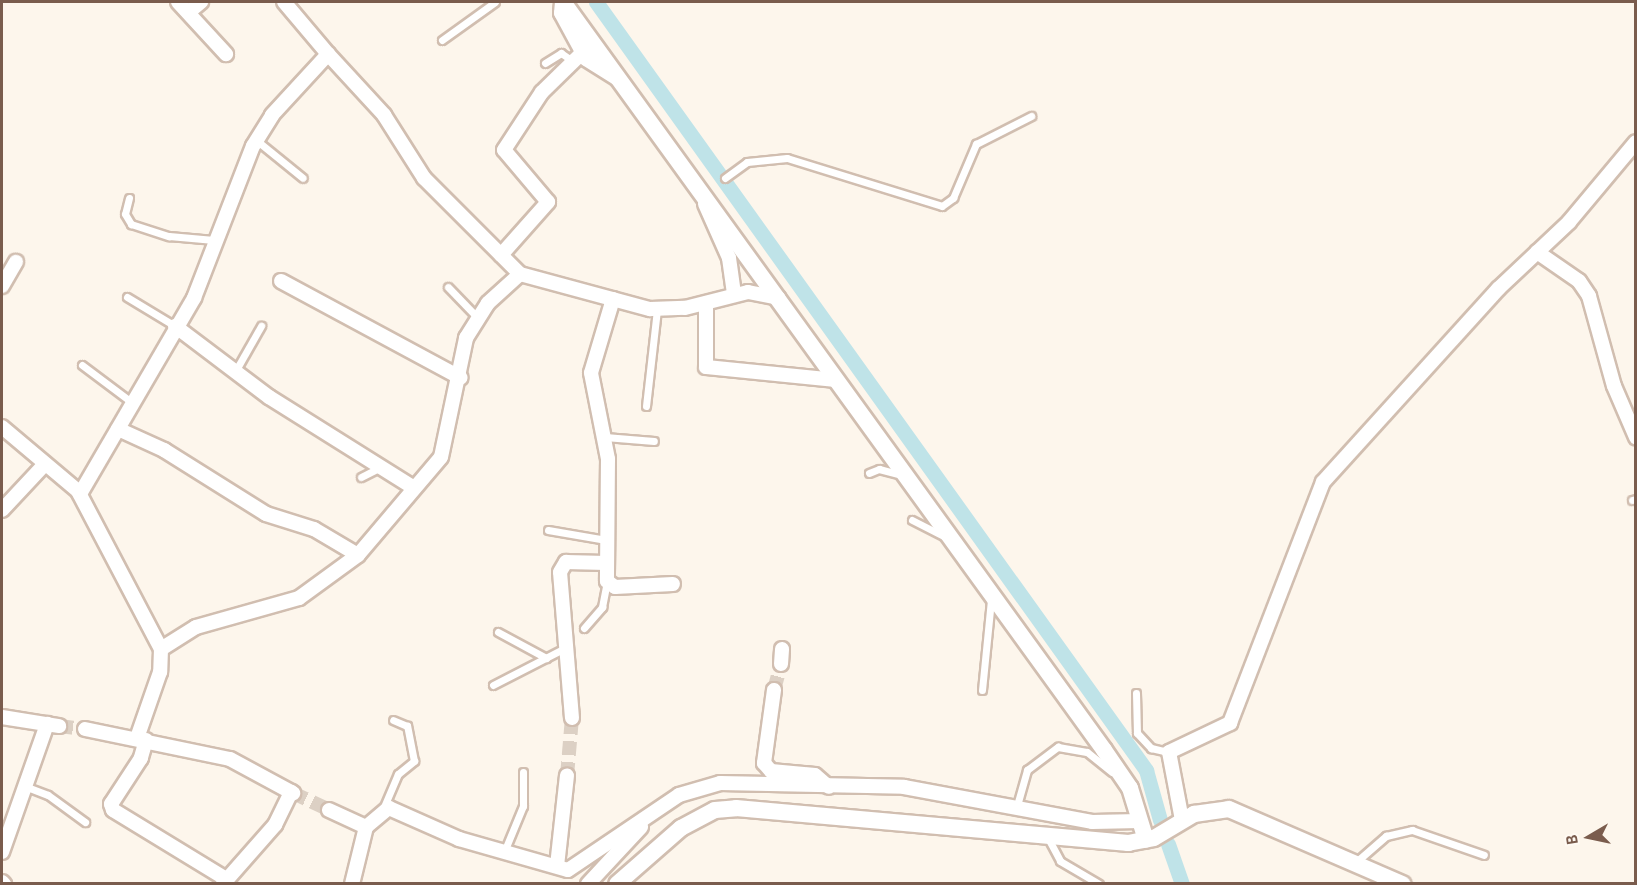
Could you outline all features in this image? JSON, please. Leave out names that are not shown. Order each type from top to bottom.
[{"type":"street","points":[[178,2],[226,54]]},
{"type":"street","points":[[189,12],[201,2]]},
{"type":"street","points":[[284,2],[384,115],[424,178],[520,274],[657,309],[706,304],[734,295],[778,298]]},
{"type":"street","points":[[563,2],[561,13],[578,58],[597,70],[620,80]]},
{"type":"street","points":[[563,2],[708,195],[836,380],[1125,781],[1146,840]]},
{"type":"street","points":[[80,494],[118,429],[130,401],[194,298],[214,240],[256,141],[328,54]]},
{"type":"street","points":[[501,255],[548,202],[504,150],[542,92],[578,58]]},
{"type":"street","points":[[1182,820],[1170,780],[1169,757],[1230,723],[1310,506],[1329,472],[1537,252],[1635,142]]},
{"type":"street","points":[[708,195],[707,214],[729,258],[734,295]]},
{"type":"street","points":[[1537,252],[1580,281],[1589,296],[1614,386],[1635,437]]},
{"type":"street","points":[[2,286],[16,262]]},
{"type":"street","points":[[161,649],[196,627],[299,598],[358,555],[411,486],[441,457],[461,378],[466,338],[477,317],[520,274]]},
{"type":"street","points":[[281,281],[461,378]]},
{"type":"street","points":[[613,299],[591,373],[605,437],[607,580],[615,587],[673,584]]},
{"type":"street","points":[[706,304],[706,367],[836,380]]},
{"type":"street","points":[[175,327],[236,370],[269,397],[383,466],[411,486]]},
{"type":"street","points":[[2,428],[80,494],[161,649],[160,672],[141,739],[141,758],[111,804],[113,810],[224,881],[274,825],[292,793],[230,759],[141,739],[85,729]]},
{"type":"street","points":[[118,429],[266,514],[314,529],[358,555]]},
{"type":"street","points":[[2,510],[44,465]]},
{"type":"street","points":[[572,718],[572,683],[563,649],[563,564],[606,563]]},
{"type":"street","points":[[774,690],[764,763],[771,771],[815,775],[829,787]]},
{"type":"street","points":[[2,719],[53,725],[2,852]]},
{"type":"street","points":[[557,866],[567,776]]},
{"type":"street","points":[[352,884],[366,827],[383,809],[504,852],[557,866],[574,868],[679,795],[720,783],[904,787],[1092,822],[1140,821]]},
{"type":"street","points":[[617,884],[681,828],[715,810],[819,812],[1046,836],[1146,840],[1182,820],[1228,808],[1402,884]]},
{"type":"street","points":[[588,884],[659,809]]},
{"type":"street","points":[[329,810],[366,827]]},
{"type":"lane","points":[[442,40],[495,2]]},
{"type":"lane","points":[[545,63],[561,53],[578,58]]},
{"type":"lane","points":[[725,178],[747,162],[787,158],[942,206],[953,198],[976,144],[1031,116]]},
{"type":"lane","points":[[256,141],[303,178]]},
{"type":"lane","points":[[129,198],[125,214],[131,224],[169,236],[214,240]]},
{"type":"lane","points":[[448,287],[477,317]]},
{"type":"lane","points":[[127,297],[175,327]]},
{"type":"lane","points":[[645,406],[657,309]]},
{"type":"lane","points":[[236,370],[261,326]]},
{"type":"lane","points":[[82,365],[130,401]]},
{"type":"lane","points":[[605,437],[654,441]]},
{"type":"lane","points":[[361,477],[383,466]]},
{"type":"lane","points":[[869,473],[891,469],[908,480]]},
{"type":"lane","points":[[912,520],[951,540]]},
{"type":"lane","points":[[548,530],[606,540]]},
{"type":"lane","points":[[584,628],[602,607],[607,580]]},
{"type":"lane","points":[[982,690],[991,594]]},
{"type":"lane","points":[[498,632],[546,658]]},
{"type":"lane","points":[[493,685],[563,649]]},
{"type":"lane","points":[[1136,693],[1137,733],[1151,748],[1169,757]]},
{"type":"lane","points":[[383,809],[398,774],[414,761],[405,724],[393,720]]},
{"type":"lane","points":[[1016,809],[1027,770],[1058,747],[1087,752],[1125,781]]},
{"type":"lane","points":[[504,852],[523,806],[523,772]]},
{"type":"lane","points":[[27,787],[85,822]]},
{"type":"lane","points":[[1356,862],[1386,836],[1412,830],[1484,855]]},
{"type":"lane","points":[[1046,836],[1060,861],[1099,884]]},
{"type":"waterway","points":[[596,2],[1146,770],[1160,820]]},
{"type":"waterway","points":[[1168,844],[1182,884]]},
{"type":"tunnel","points":[[774,690],[781,664]]},
{"type":"tunnel","points":[[567,776],[572,718]]},
{"type":"tunnel","points":[[59,726],[85,729]]},
{"type":"tunnel","points":[[293,793],[329,810]]}]
